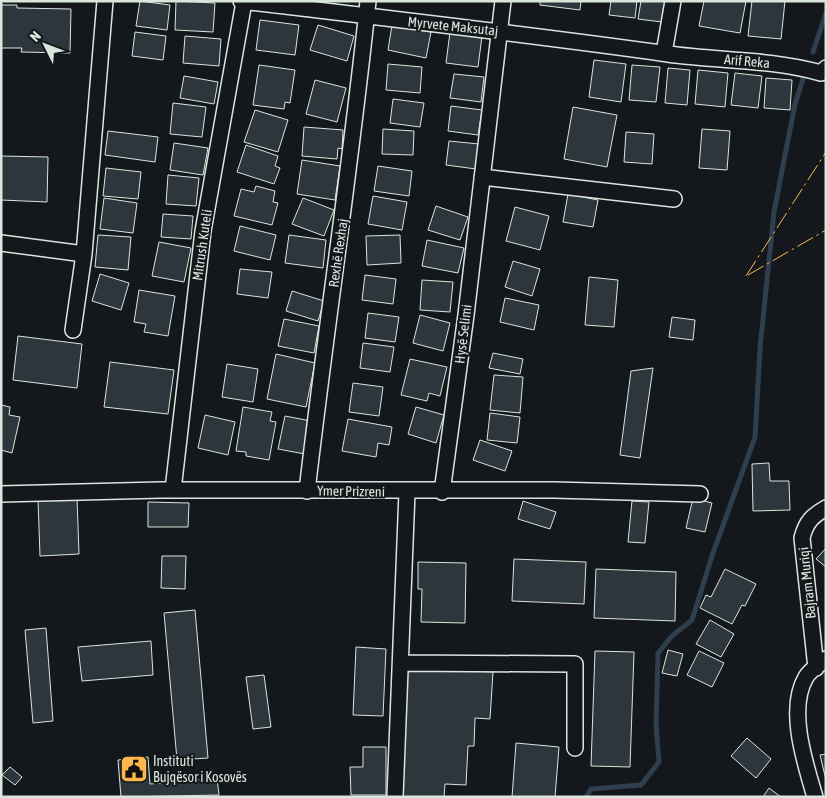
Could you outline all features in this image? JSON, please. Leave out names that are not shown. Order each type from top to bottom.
[{"type":"street","points":[[73,330],[84,254],[105,1]]},
{"type":"street","name":"Myrvete Maksutaj","points":[[243,1],[368,9],[499,31],[664,53]]},
{"type":"street","name":"Mitrush Kuteli","points":[[173,490],[203,231],[243,1]]},
{"type":"street","name":"Hysë Selimi","points":[[442,492],[503,1]]},
{"type":"street","points":[[664,53],[673,1]]},
{"type":"street","name":"Rexhë Rexhaj","points":[[307,491],[368,9]]},
{"type":"street","name":"Arif Reka","points":[[664,53],[766,62],[797,66],[821,73],[826,68]]},
{"type":"street","points":[[482,176],[674,199]]},
{"type":"street","points":[[1,243],[84,254]]},
{"type":"street","name":"Ymer Prizreni","points":[[1,494],[173,490],[407,492],[554,490],[700,494]]},
{"type":"street","points":[[396,797],[407,492]]},
{"type":"street","name":"Bajram Muriqi","points":[[815,797],[804,758],[796,701],[806,676],[821,663],[802,538],[806,524],[813,515],[826,508]]},
{"type":"street","points":[[401,663],[575,664],[575,748]]},
{"type":"building","points":[[140,1],[170,5],[167,30],[136,26]]},
{"type":"building","points":[[176,1],[215,3],[213,32],[175,30]]},
{"type":"building","points":[[540,1],[581,1],[580,10],[540,5]]},
{"type":"building","points":[[611,1],[637,1],[635,18],[609,15]]},
{"type":"building","points":[[641,1],[666,1],[662,22],[638,19]]},
{"type":"building","points":[[704,1],[746,1],[740,33],[699,26]]},
{"type":"building","points":[[752,1],[785,1],[781,39],[748,36]]},
{"type":"building","points":[[1,5],[17,5],[17,8],[71,9],[70,53],[21,52],[22,48],[1,48]]},
{"type":"building","points":[[260,20],[299,25],[295,55],[256,50]]},
{"type":"building","points":[[318,25],[354,36],[347,61],[310,50]]},
{"type":"building","points":[[392,25],[431,32],[426,58],[388,50]]},
{"type":"building","points":[[135,32],[166,36],[163,60],[132,56]]},
{"type":"building","points":[[450,32],[482,36],[478,67],[446,63]]},
{"type":"building","points":[[185,36],[221,39],[219,66],[183,63]]},
{"type":"building","points":[[594,60],[626,64],[621,102],[589,97]]},
{"type":"building","points":[[388,64],[422,67],[420,93],[386,90]]},
{"type":"building","points":[[259,65],[295,70],[290,103],[285,102],[284,109],[253,105]]},
{"type":"building","points":[[632,65],[660,67],[656,102],[629,100]]},
{"type":"building","points":[[668,68],[690,70],[687,105],[665,103]]},
{"type":"building","points":[[698,70],[728,73],[725,107],[695,104]]},
{"type":"building","points":[[735,73],[762,76],[758,108],[731,105]]},
{"type":"building","points":[[454,74],[484,77],[481,102],[450,98]]},
{"type":"building","points":[[184,76],[218,82],[214,104],[180,98]]},
{"type":"building","points":[[766,78],[792,80],[790,110],[764,108]]},
{"type":"building","points":[[315,80],[346,88],[337,122],[306,114]]},
{"type":"building","points":[[393,99],[424,103],[420,127],[390,123]]},
{"type":"building","points":[[173,103],[206,107],[202,137],[170,134]]},
{"type":"building","points":[[451,106],[482,110],[478,135],[448,131]]},
{"type":"building","points":[[573,107],[617,115],[607,167],[564,159]]},
{"type":"building","points":[[255,110],[288,120],[278,152],[244,142]]},
{"type":"building","points":[[304,127],[343,130],[342,149],[338,148],[337,159],[302,156]]},
{"type":"building","points":[[383,129],[414,131],[413,155],[382,154]]},
{"type":"building","points":[[702,129],[730,131],[727,170],[699,168]]},
{"type":"building","points":[[108,131],[158,137],[155,162],[105,155]]},
{"type":"building","points":[[626,132],[654,134],[652,164],[624,162]]},
{"type":"building","points":[[449,141],[479,144],[476,169],[446,165]]},
{"type":"building","points":[[174,143],[208,148],[203,175],[170,170]]},
{"type":"building","points":[[246,145],[278,156],[275,166],[280,168],[274,184],[237,172]]},
{"type":"building","points":[[1,156],[48,157],[47,202],[1,200]]},
{"type":"building","points":[[302,160],[340,166],[335,200],[297,194]]},
{"type":"building","points":[[378,166],[412,171],[409,196],[374,191]]},
{"type":"building","points":[[106,168],[141,172],[138,199],[103,196]]},
{"type":"building","points":[[168,175],[199,178],[196,206],[166,204]]},
{"type":"building","points":[[256,186],[275,191],[273,202],[278,203],[272,225],[234,216],[241,189],[254,192]]},
{"type":"building","points":[[568,194],[598,200],[593,227],[563,222]]},
{"type":"building","points":[[373,196],[407,202],[402,230],[368,224]]},
{"type":"building","points":[[104,198],[137,203],[133,233],[100,229]]},
{"type":"building","points":[[303,198],[334,210],[324,236],[292,224]]},
{"type":"building","points":[[436,206],[468,217],[460,240],[428,230]]},
{"type":"building","points":[[515,207],[549,216],[540,250],[506,241]]},
{"type":"building","points":[[163,214],[193,216],[191,239],[161,237]]},
{"type":"building","points":[[240,226],[276,235],[270,260],[234,251]]},
{"type":"building","points":[[98,235],[131,237],[128,270],[95,267]]},
{"type":"building","points":[[289,235],[326,240],[323,268],[285,263]]},
{"type":"building","points":[[400,235],[401,263],[367,265],[366,236]]},
{"type":"building","points":[[427,240],[464,248],[458,273],[422,266]]},
{"type":"building","points":[[159,242],[191,248],[184,282],[152,276]]},
{"type":"building","points":[[513,261],[540,269],[532,296],[505,287]]},
{"type":"building","points":[[240,269],[272,272],[268,298],[237,294]]},
{"type":"building","points":[[100,274],[129,283],[121,310],[92,301]]},
{"type":"building","points":[[365,275],[396,279],[393,304],[362,300]]},
{"type":"building","points":[[589,277],[618,280],[614,327],[585,325]]},
{"type":"building","points":[[422,280],[453,282],[450,312],[420,310]]},
{"type":"building","points":[[139,290],[175,296],[168,336],[144,332],[146,324],[134,322]]},
{"type":"building","points":[[292,291],[324,301],[318,321],[286,311]]},
{"type":"building","points":[[505,298],[539,305],[534,330],[500,322]]},
{"type":"building","points":[[368,313],[399,317],[395,342],[365,338]]},
{"type":"building","points":[[420,315],[450,323],[443,351],[413,343]]},
{"type":"building","points":[[672,317],[695,320],[693,340],[669,337]]},
{"type":"building","points":[[284,319],[319,326],[314,353],[278,346]]},
{"type":"building","points":[[18,336],[82,344],[77,388],[13,380]]},
{"type":"building","points":[[363,343],[394,347],[390,372],[360,368]]},
{"type":"building","points":[[493,353],[523,359],[520,374],[489,368]]},
{"type":"building","points":[[276,354],[315,363],[306,407],[267,399]]},
{"type":"building","points":[[410,359],[447,367],[440,396],[429,393],[427,401],[401,395]]},
{"type":"building","points":[[110,362],[174,370],[168,414],[104,407]]},
{"type":"building","points":[[227,364],[258,369],[253,402],[222,397]]},
{"type":"building","points":[[653,368],[640,458],[620,455],[631,371]]},
{"type":"building","points":[[494,375],[523,377],[520,413],[490,410]]},
{"type":"building","points":[[353,383],[383,387],[379,416],[349,412]]},
{"type":"building","points":[[1,405],[10,407],[9,415],[20,417],[12,453],[1,450]]},
{"type":"building","points":[[243,407],[272,412],[270,421],[276,422],[269,460],[246,456],[246,452],[236,451]]},
{"type":"building","points":[[416,407],[444,415],[436,443],[408,434]]},
{"type":"building","points":[[490,413],[520,417],[517,443],[487,440]]},
{"type":"building","points":[[205,415],[235,422],[228,455],[198,448]]},
{"type":"building","points":[[285,416],[311,421],[305,454],[278,449]]},
{"type":"building","points":[[348,419],[392,427],[389,445],[378,443],[376,457],[342,451]]},
{"type":"building","points":[[480,440],[512,451],[505,471],[473,460]]},
{"type":"building","points":[[769,463],[770,481],[789,481],[790,510],[753,511],[752,464]]},
{"type":"building","points":[[77,497],[79,554],[40,556],[38,499]]},
{"type":"building","points":[[693,498],[712,503],[705,532],[686,528]]},
{"type":"building","points":[[523,501],[556,512],[550,529],[518,519]]},
{"type":"building","points":[[632,501],[649,502],[645,543],[628,542]]},
{"type":"building","points":[[148,502],[189,503],[188,527],[148,527]]},
{"type":"building","points":[[826,548],[826,567],[816,559]]},
{"type":"building","points":[[162,556],[186,556],[185,589],[161,588]]},
{"type":"building","points":[[514,559],[586,562],[584,604],[512,601]]},
{"type":"building","points":[[418,562],[466,563],[465,623],[421,622],[422,589],[418,589]]},
{"type":"building","points":[[596,569],[676,572],[675,621],[594,618]]},
{"type":"building","points":[[725,569],[756,584],[745,606],[742,605],[732,624],[700,608],[706,595],[711,597]]},
{"type":"building","points":[[195,610],[208,758],[177,760],[164,613]]},
{"type":"building","points":[[710,620],[734,634],[721,657],[696,644]]},
{"type":"building","points":[[46,628],[53,721],[33,723],[25,630]]},
{"type":"building","points":[[151,641],[153,675],[82,681],[78,647]]},
{"type":"building","points":[[356,647],[386,649],[383,716],[353,715]]},
{"type":"building","points":[[668,650],[683,654],[677,676],[662,673]]},
{"type":"building","points":[[595,651],[634,652],[630,767],[591,766]]},
{"type":"building","points":[[699,651],[724,663],[712,687],[687,675]]},
{"type":"building","points":[[408,667],[493,672],[490,719],[475,718],[474,746],[468,746],[466,785],[445,784],[444,797],[400,797]]},
{"type":"building","points":[[264,675],[271,727],[253,729],[246,677]]},
{"type":"building","points":[[747,738],[771,759],[756,778],[731,756]]},
{"type":"building","points":[[516,743],[559,747],[555,797],[512,797]]},
{"type":"building","points":[[363,747],[386,747],[386,795],[351,795],[350,767],[363,767]]},
{"type":"building","points":[[826,754],[826,780],[820,755]]},
{"type":"building","name":"Instituti Bujqësor i Kosovës","points":[[148,757],[150,784],[217,778],[219,795],[121,797],[118,760]]},
{"type":"building","points":[[10,767],[22,777],[15,785],[2,775]]},
{"type":"building","points":[[769,788],[781,797],[763,797]]},
{"type":"waterway","points":[[813,52],[826,13]]},
{"type":"waterway","points":[[586,797],[591,789],[641,785],[659,762],[656,725],[658,653],[672,636],[692,620],[713,553],[755,437],[760,348],[774,212],[795,104],[803,79]]},
{"type":"power","points":[[746,276],[826,152]]},
{"type":"power","points":[[748,275],[826,230]]},
{"type":"place","name":"Instituti Bujqësor i Kosovës","points":[[134,769]]}]
